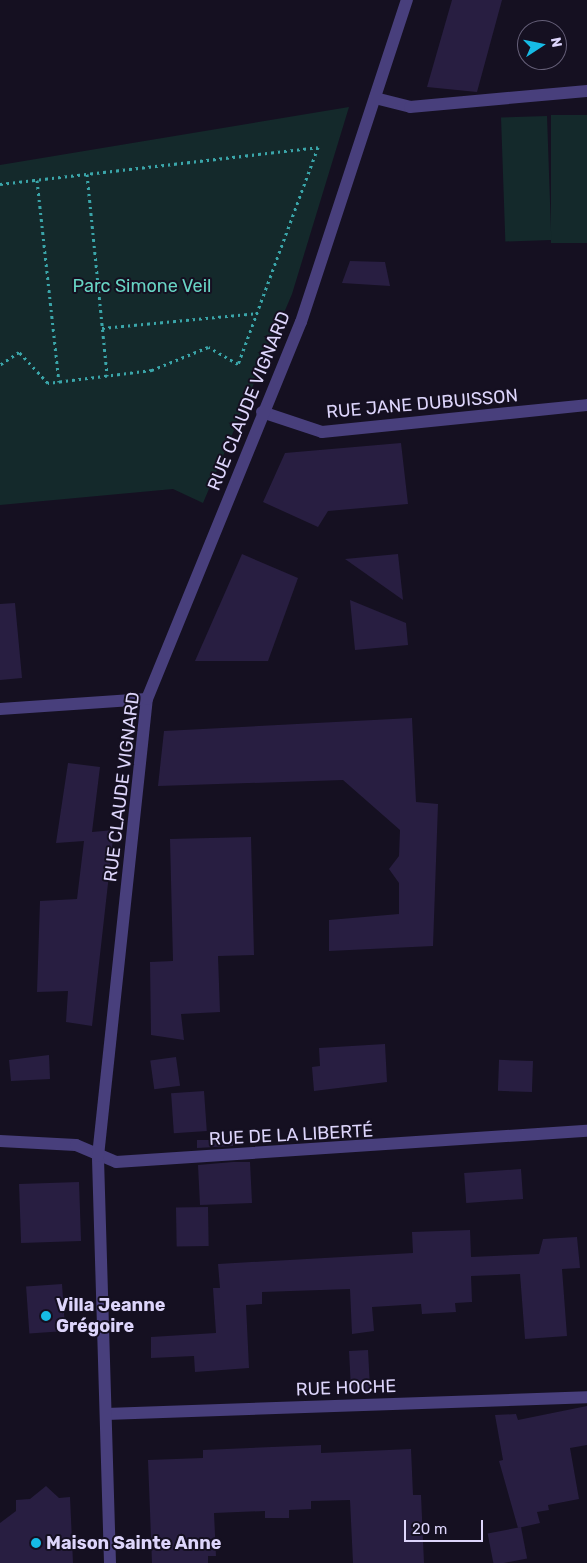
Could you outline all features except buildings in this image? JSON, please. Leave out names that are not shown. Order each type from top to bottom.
[{"type":"street","name":"RUE CLAUDE VIGNARD","points":[[110,1563],[98,1156],[147,699],[262,412],[301,322],[408,0]]},
{"type":"street","points":[[375,98],[410,107],[587,91]]},
{"type":"street","name":"RUE JANE DUBUISSON","points":[[262,412],[322,432],[587,405]]},
{"type":"street","points":[[0,709],[147,699]]},
{"type":"street","name":"RUE DE LA LIBERTÉ","points":[[0,1141],[76,1145],[98,1156],[116,1162],[587,1131]]},
{"type":"street","name":"RUE HOCHE","points":[[106,1414],[587,1397]]},
{"type":"path","points":[[0,184],[318,147],[238,364],[208,347],[152,370],[48,383],[19,352],[0,365]]},
{"type":"path","points":[[87,174],[107,376]]},
{"type":"path","points":[[37,180],[59,382]]},
{"type":"path","points":[[102,328],[257,313]]},
{"type":"green space","name":"Parc Simone Veil","points":[[349,107],[292,294],[203,503],[173,489],[0,505],[0,165]]},
{"type":"green space","points":[[551,115],[587,115],[587,243],[551,243]]},
{"type":"green space","points":[[547,116],[551,240],[505,242],[501,118]]},
{"type":"place","name":"Villa Jeanne Grégoire","points":[[46,1316]]},
{"type":"place","name":"Maison Sainte Anne","points":[[36,1543]]}]
